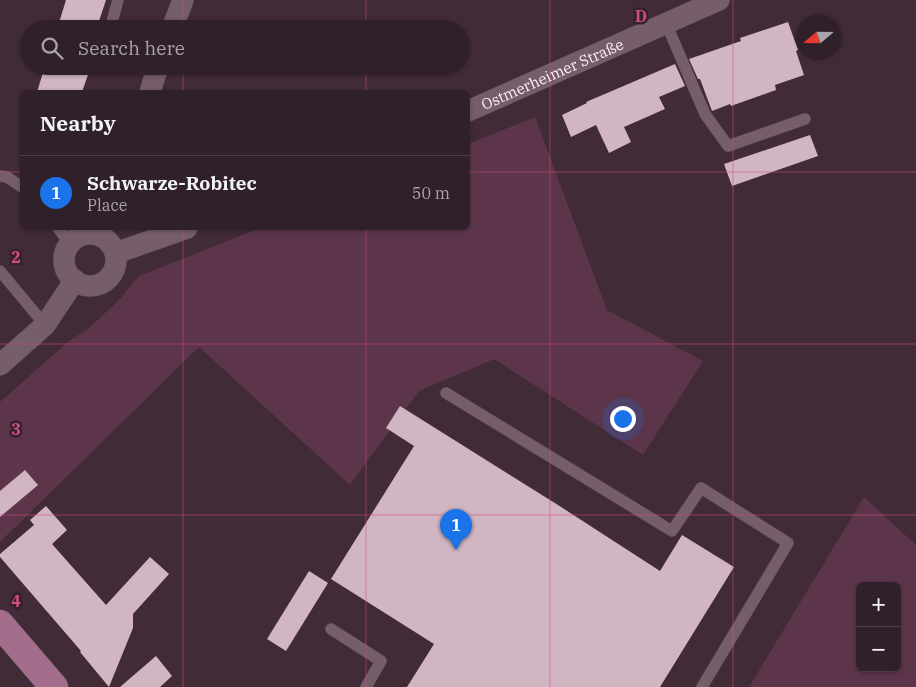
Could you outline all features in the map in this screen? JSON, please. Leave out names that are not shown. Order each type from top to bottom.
[{"type":"main road","points":[[0,624],[54,687]]},
{"type":"street","points":[[175,20],[183,0]]},
{"type":"street","name":"Ostmerheimer Straße","points":[[470,110],[719,0]]},
{"type":"street","points":[[151,90],[155,75]]},
{"type":"street","points":[[116,253],[181,230]]},
{"type":"street","points":[[100,231],[116,253],[115,269],[105,281],[90,286],[75,280],[66,267],[64,236],[83,235],[100,231]]},
{"type":"street","points":[[0,364],[45,326],[75,280]]},
{"type":"lane","points":[[112,20],[118,0]]},
{"type":"lane","points":[[666,23],[705,114],[728,146],[805,119]]},
{"type":"lane","points":[[0,176],[6,177],[20,186]]},
{"type":"lane","points":[[0,271],[45,326]]},
{"type":"lane","points":[[446,393],[672,531],[701,488],[788,543],[702,687]]},
{"type":"lane","points":[[331,629],[381,661],[366,687]]},
{"type":"shaded area","points":[[535,117],[607,310],[703,361],[643,455],[494,359],[419,391],[350,485],[199,347],[0,542],[0,402],[69,341],[88,329],[118,301],[139,276],[255,230],[470,230],[470,143]]},
{"type":"shaded area","points":[[864,497],[916,545],[916,687],[749,687]]},
{"type":"building","points":[[66,0],[106,0],[99,20],[60,20]]},
{"type":"building","points":[[788,22],[796,44],[796,60],[799,60],[804,75],[775,85],[776,90],[712,111],[700,79],[698,79],[689,59],[741,41],[740,38]]},
{"type":"building","points":[[675,64],[685,86],[659,97],[665,109],[624,127],[631,142],[609,153],[596,125],[571,137],[562,115],[586,102]]},
{"type":"building","points":[[42,75],[88,75],[83,90],[38,90]]},
{"type":"building","points":[[810,135],[818,156],[732,186],[724,164]]},
{"type":"building","points":[[400,406],[660,571],[682,535],[734,567],[660,687],[407,687],[434,644],[331,579],[414,446],[386,428]]},
{"type":"building","points":[[25,470],[38,485],[0,517],[0,491]]},
{"type":"building","points":[[46,506],[67,530],[52,544],[106,605],[150,557],[169,574],[133,614],[133,628],[109,687],[81,651],[0,557],[0,554],[34,525],[30,520]]},
{"type":"building","points":[[309,571],[328,583],[286,651],[267,639]]},
{"type":"building","points":[[156,656],[172,676],[160,687],[120,687]]},
{"type":"place","name":"Schwarze-Robitec","points":[[456,550]]}]
